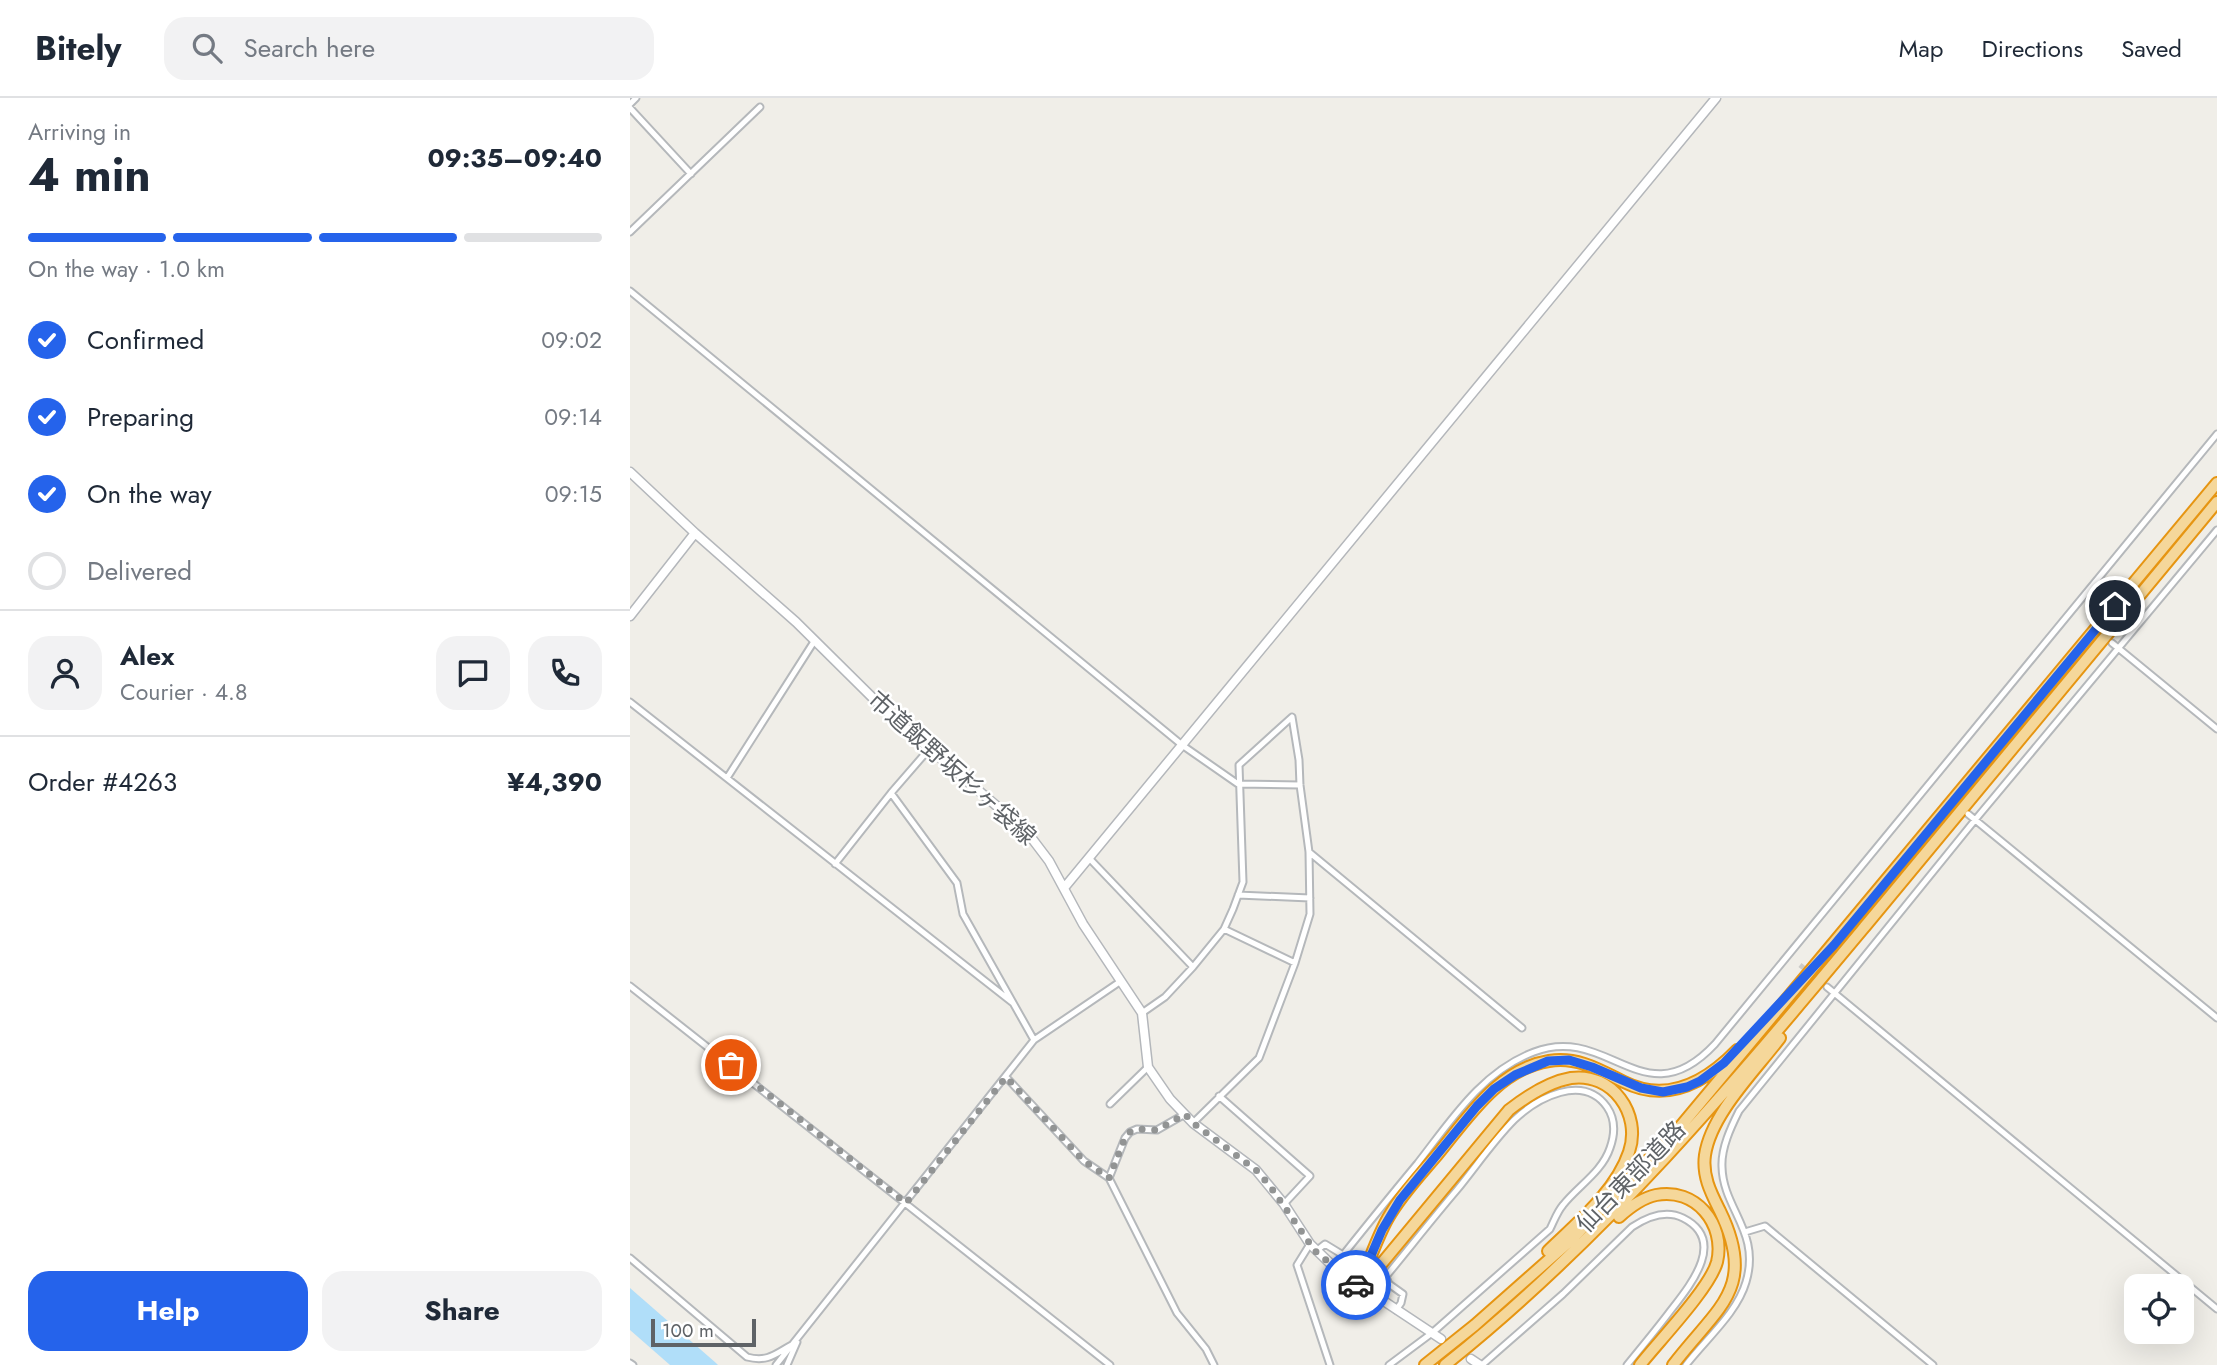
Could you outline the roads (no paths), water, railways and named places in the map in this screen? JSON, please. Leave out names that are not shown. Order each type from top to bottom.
[{"type":"highway","name":"仙台東部道路","points":[[1445,1365],[1493,1326],[1579,1248],[1717,1103],[1839,948],[2217,483]]},
{"type":"highway","name":"仙台東部道路","points":[[1425,1365],[1570,1241],[1680,1127],[1839,948],[2217,502]]},
{"type":"highway","points":[[1358,1286],[1393,1210],[1477,1106],[1504,1082],[1538,1064],[1559,1060],[1580,1062],[1628,1084],[1651,1091],[1663,1092],[1687,1087],[1724,1063],[1839,948]]},
{"type":"highway","points":[[1673,1365],[1722,1304],[1732,1285],[1736,1268],[1732,1238],[1706,1180],[1704,1162],[1708,1143],[1728,1105],[1839,948]]},
{"type":"highway","points":[[1358,1286],[1378,1268],[1509,1110],[1535,1092],[1563,1080],[1589,1079],[1604,1084],[1619,1096],[1630,1119],[1631,1144],[1625,1162],[1599,1199],[1475,1325]]},
{"type":"highway","points":[[1493,1326],[1540,1292],[1627,1210],[1656,1195],[1676,1195],[1697,1203],[1712,1220],[1719,1241],[1717,1262],[1701,1290],[1640,1365]]},
{"type":"street","points":[[636,98],[631,109],[691,174]]},
{"type":"street","points":[[1063,888],[1716,98]]},
{"type":"street","points":[[630,232],[760,107]]},
{"type":"street","points":[[630,291],[1182,745],[1238,784],[1300,785]]},
{"type":"street","points":[[1330,1365],[1297,1265],[1313,1247],[1325,1244],[1343,1255],[1467,1100],[1498,1071],[1531,1053],[1544,1048],[1574,1046],[1595,1051],[1638,1071],[1656,1075],[1675,1072],[1701,1058],[2217,434]]},
{"type":"street","name":"市道飯野坂杉ヶ袋線","points":[[630,472],[815,640],[889,713],[1027,832],[1049,861],[1083,924],[1142,1013],[1148,1067],[1171,1099],[1193,1123],[1245,1160],[1270,1186],[1313,1247],[1358,1286],[1441,1339]]},
{"type":"street","points":[[1686,1365],[1731,1310],[1745,1285],[1750,1267],[1745,1232],[1722,1170],[1731,1127],[1745,1102],[2217,530]]},
{"type":"street","points":[[630,616],[695,533]]},
{"type":"street","points":[[727,778],[815,640]]},
{"type":"street","points":[[2112,643],[2217,729]]},
{"type":"street","points":[[630,702],[1013,1003]]},
{"type":"street","points":[[1142,1013],[1165,997],[1224,929],[1243,882],[1238,765],[1292,717],[1309,852],[1310,914],[1295,963],[1259,1058],[1193,1123]]},
{"type":"street","points":[[835,864],[930,748]]},
{"type":"street","points":[[891,793],[957,883],[963,914],[1034,1040]]},
{"type":"street","points":[[1968,814],[2217,1018]]},
{"type":"street","points":[[1309,852],[1522,1028]]},
{"type":"street","points":[[1089,858],[1193,967]]},
{"type":"street","points":[[1238,895],[1310,898]]},
{"type":"street","points":[[1224,929],[1295,963]]},
{"type":"street","points":[[776,1365],[797,1342],[1034,1040],[1121,981]]},
{"type":"street","points":[[630,986],[1110,1365]]},
{"type":"street","points":[[1827,987],[2217,1309]]},
{"type":"street","points":[[1110,1104],[1148,1067]]},
{"type":"street","points":[[1006,1077],[1084,1161],[1109,1178],[1177,1313],[1206,1349],[1214,1365]]},
{"type":"street","points":[[1390,1365],[1432,1334],[1550,1229],[1560,1208],[1604,1161],[1612,1143],[1614,1122],[1611,1112],[1600,1099],[1586,1092],[1563,1092],[1548,1097],[1514,1120],[1386,1277],[1389,1284],[1403,1294],[1396,1310]]},
{"type":"street","points":[[1219,1096],[1310,1176],[1284,1204]]},
{"type":"street","points":[[1109,1178],[1130,1132],[1137,1129],[1157,1130],[1185,1114]]},
{"type":"street","points":[[1471,1359],[1481,1365],[1563,1294],[1632,1227],[1659,1214],[1681,1216],[1696,1228],[1701,1237],[1704,1252],[1699,1272],[1627,1365]]},
{"type":"street","points":[[1745,1232],[1765,1226],[1933,1365]]},
{"type":"street","points":[[630,1258],[747,1357],[767,1359],[797,1342]]},
{"type":"street","points":[[787,1365],[797,1342]]},
{"type":"water","points":[[630,1288],[718,1365],[670,1365],[630,1330]]},
{"type":"tunnel","points":[[1800,965],[1827,987]]}]
